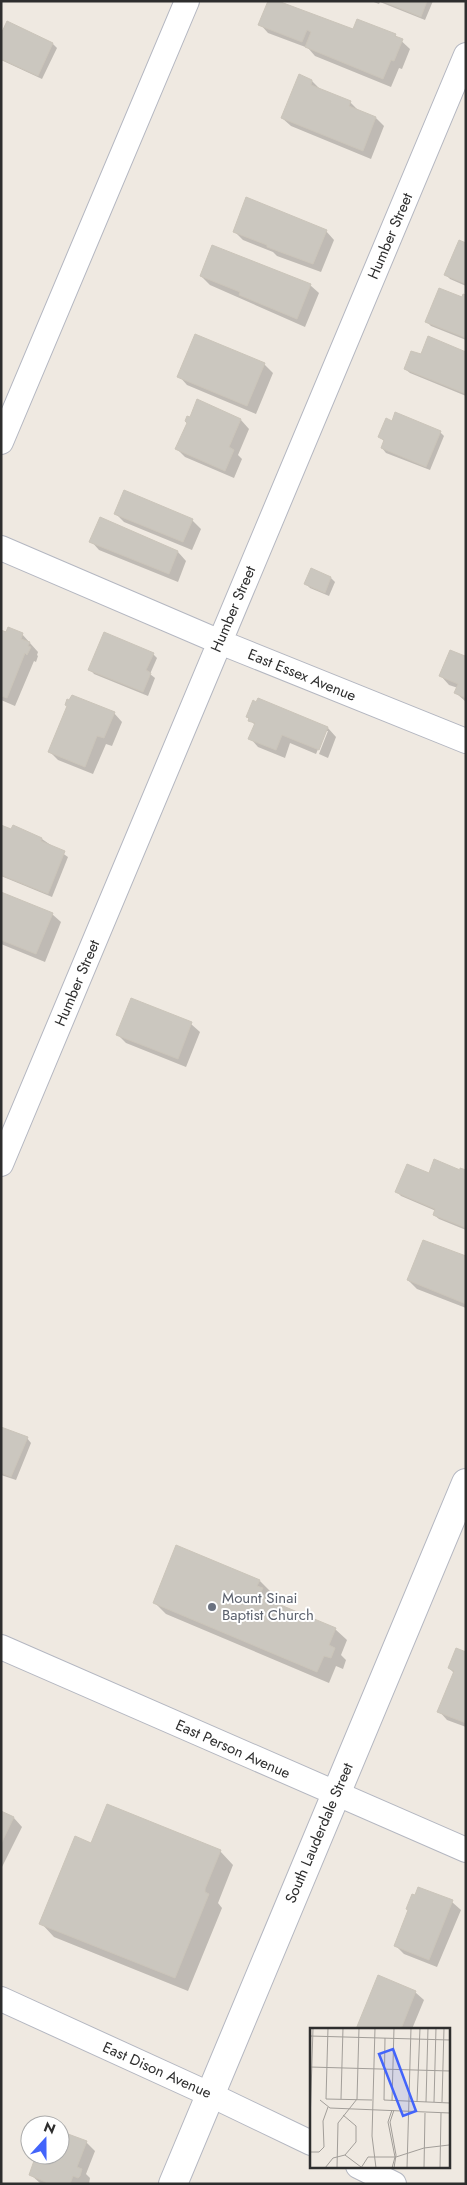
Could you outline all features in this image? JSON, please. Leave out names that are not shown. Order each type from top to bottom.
[{"type":"street","points":[[1,442],[187,1]]},
{"type":"street","name":"Humber Street","points":[[1,1164],[466,55]]},
{"type":"street","name":"East Essex Avenue","points":[[1,548],[220,642],[466,741]]},
{"type":"street","name":"South Lauderdale Street","points":[[173,2184],[466,1483]]},
{"type":"street","name":"East Person Avenue","points":[[1,1647],[466,1850]]},
{"type":"street","name":"East Dison Avenue","points":[[1,1999],[310,2143]]},
{"type":"street","points":[[362,2168],[394,2184]]},
{"type":"building","points":[[268,1],[278,1],[353,29],[357,19],[396,34],[395,36],[403,39],[394,61],[391,60],[383,79],[305,47],[311,32],[307,30],[302,42],[258,25]]},
{"type":"building","points":[[382,1],[427,1],[421,17]]},
{"type":"building","points":[[7,21],[53,43],[38,76],[1,59],[1,34]]},
{"type":"building","points":[[299,74],[312,80],[311,85],[351,101],[349,106],[376,117],[363,151],[281,118]]},
{"type":"building","points":[[246,197],[327,230],[313,264],[233,232]]},
{"type":"building","points":[[459,240],[466,243],[466,284],[444,275]]},
{"type":"building","points":[[212,245],[311,284],[297,319],[239,295],[240,292],[200,276]]},
{"type":"building","points":[[439,288],[462,297],[463,294],[466,295],[466,338],[425,322]]},
{"type":"building","points":[[195,334],[265,363],[247,406],[177,377]]},
{"type":"building","points":[[428,336],[466,352],[466,394],[404,369],[411,351],[421,354]]},
{"type":"building","points":[[197,399],[241,419],[229,447],[234,450],[225,471],[175,449],[187,423],[185,421],[187,416],[190,417]]},
{"type":"building","points":[[395,412],[441,431],[426,467],[381,448],[384,440],[378,437],[386,418],[392,421]]},
{"type":"building","points":[[124,490],[193,519],[183,542],[114,514]]},
{"type":"building","points":[[100,517],[178,551],[169,574],[89,542]]},
{"type":"building","points":[[311,568],[331,577],[325,593],[304,584]]},
{"type":"building","points":[[8,627],[23,633],[21,639],[30,642],[28,646],[31,647],[27,655],[25,653],[7,698],[1,696],[1,630],[6,632]]},
{"type":"building","points":[[104,632],[154,653],[146,670],[151,673],[143,692],[88,670]]},
{"type":"building","points":[[450,650],[465,656],[466,654],[466,698],[454,693],[458,684],[439,676]]},
{"type":"building","points":[[72,695],[115,712],[104,738],[97,736],[85,767],[48,752],[67,706],[65,705],[67,699],[69,700]]},
{"type":"building","points":[[258,698],[328,727],[319,750],[282,735],[276,750],[248,739],[255,723],[248,721],[249,718],[246,717],[253,700],[256,702]]},
{"type":"building","points":[[1,825],[11,829],[13,825],[42,838],[41,841],[65,851],[48,894],[1,875]]},
{"type":"building","points":[[1,892],[53,913],[36,954],[1,940]]},
{"type":"building","points":[[131,998],[192,1022],[178,1059],[116,1035]]},
{"type":"building","points":[[434,1159],[460,1170],[460,1168],[466,1170],[466,1228],[433,1215],[435,1209],[395,1192],[407,1164],[429,1173]]},
{"type":"building","points":[[423,1240],[466,1256],[466,1304],[407,1280]]},
{"type":"building","points":[[1,1427],[28,1437],[11,1477],[1,1473]]},
{"type":"building","points":[[176,1545],[260,1580],[257,1586],[263,1588],[259,1596],[336,1628],[329,1645],[335,1648],[331,1658],[324,1656],[317,1672],[153,1603]]},
{"type":"building","points":[[456,1648],[466,1652],[466,1723],[437,1712],[454,1671],[448,1668]]},
{"type":"building","points":[[107,1804],[221,1850],[205,1889],[205,1892],[209,1894],[175,1978],[39,1924],[75,1836],[91,1843]]},
{"type":"building","points":[[1,1811],[14,1817],[1,1844]]},
{"type":"building","points":[[418,1887],[453,1900],[429,1960],[394,1946],[412,1894],[415,1895]]},
{"type":"building","points":[[378,1975],[416,1991],[401,2028],[356,2028]]},
{"type":"building","points":[[70,2135],[87,2141],[77,2167],[82,2169],[80,2176],[78,2178],[73,2176],[70,2184],[50,2184],[29,2175],[32,2165],[70,2165]]},
{"type":"place","name":"Mount Sinai Baptist Church","points":[[212,1607]]}]
